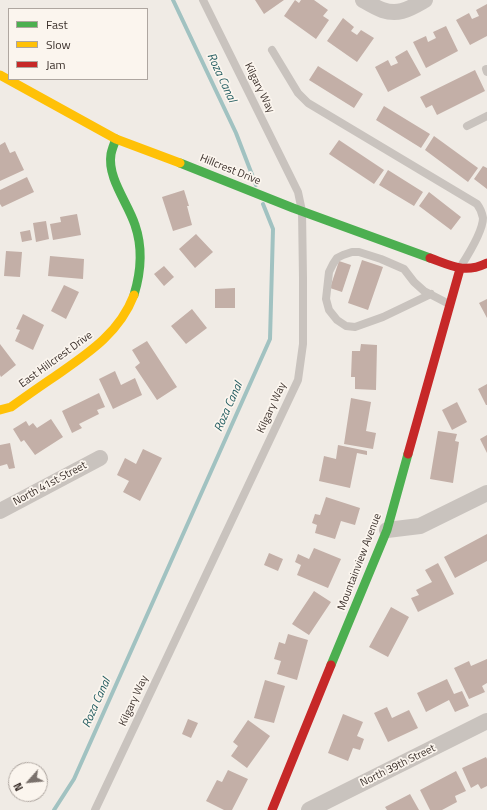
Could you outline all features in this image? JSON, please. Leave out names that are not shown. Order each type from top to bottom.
[{"type":"street","points":[[363,0],[384,11],[393,12],[402,11],[425,0]]},
{"type":"street","name":"Hillcrest Drive","points":[[9,80],[116,139],[297,210],[460,269]]},
{"type":"street","name":"East Hillcrest Drive","points":[[0,410],[11,406],[91,351],[112,331],[126,313],[132,299],[139,278],[139,244],[134,223],[114,177],[111,156],[116,139]]},
{"type":"street","points":[[460,269],[479,267],[487,263]]},
{"type":"street","name":"Mountainview Avenue","points":[[272,810],[387,530],[460,269]]},
{"type":"street","name":"North 41st Street","points":[[0,511],[100,458]]},
{"type":"street","points":[[387,530],[420,526],[487,493]]},
{"type":"street","name":"North 39th Street","points":[[309,810],[487,722]]},
{"type":"lane","name":"Kilgary Way","points":[[95,810],[298,380],[303,344],[297,210],[298,192],[204,0]]},
{"type":"lane","points":[[272,50],[298,93],[308,103],[477,204],[481,210],[483,218],[482,223],[472,248],[460,269]]},
{"type":"lane","points":[[467,126],[487,116]]},
{"type":"lane","points":[[431,294],[383,317],[355,327],[346,326],[337,320],[330,310],[326,299],[330,272],[337,258],[352,252],[359,252],[381,259],[404,269],[414,282],[424,291],[431,294],[450,304]]},
{"type":"building","points":[[255,0],[284,0],[264,14]]},
{"type":"building","points":[[295,0],[299,3],[301,0],[314,0],[328,10],[323,16],[329,20],[316,39],[284,16]]},
{"type":"building","points":[[487,4],[487,36],[470,45],[456,20],[469,13],[472,19],[479,16],[476,10]]},
{"type":"building","points":[[343,18],[354,27],[351,31],[357,35],[361,30],[374,38],[357,62],[327,41]]},
{"type":"building","points":[[446,26],[458,51],[426,68],[413,42],[426,36],[428,42],[436,38],[433,32]]},
{"type":"building","points":[[407,50],[421,75],[388,92],[375,67],[388,60],[391,66],[398,63],[395,57]]},
{"type":"building","points":[[318,66],[363,94],[354,108],[309,80]]},
{"type":"building","points":[[475,70],[485,91],[437,115],[432,105],[426,108],[420,97]]},
{"type":"building","points":[[384,106],[430,134],[421,148],[376,120]]},
{"type":"building","points":[[434,136],[478,168],[468,182],[425,150]]},
{"type":"building","points":[[339,140],[384,170],[374,184],[329,154]]},
{"type":"building","points":[[5,142],[10,153],[15,151],[24,170],[0,181],[0,145]]},
{"type":"building","points":[[483,166],[487,168],[487,189],[474,179]]},
{"type":"building","points":[[388,170],[423,192],[414,206],[379,185]]},
{"type":"building","points":[[27,177],[34,192],[2,207],[0,204],[0,190]]},
{"type":"building","points":[[184,190],[189,206],[187,206],[192,225],[173,231],[162,197]]},
{"type":"building","points":[[429,192],[461,217],[451,230],[419,206]]},
{"type":"building","points":[[77,214],[81,235],[53,240],[50,224],[61,222],[60,217]]},
{"type":"building","points":[[46,221],[49,239],[36,242],[33,223]]},
{"type":"building","points":[[30,230],[32,240],[22,242],[20,232]]},
{"type":"building","points":[[196,234],[213,252],[195,268],[179,249]]},
{"type":"building","points":[[6,251],[22,252],[20,277],[4,276]]},
{"type":"building","points":[[50,256],[84,259],[83,279],[48,276]]},
{"type":"building","points":[[362,260],[383,267],[368,310],[348,303]]},
{"type":"building","points":[[339,261],[351,265],[342,292],[330,288]]},
{"type":"building","points":[[164,266],[174,277],[164,286],[154,274]]},
{"type":"building","points":[[64,285],[79,292],[66,319],[51,311]]},
{"type":"building","points":[[235,288],[235,308],[215,308],[215,289]]},
{"type":"building","points":[[487,299],[487,318],[479,303]]},
{"type":"building","points":[[192,309],[207,328],[186,344],[171,326]]},
{"type":"building","points":[[23,314],[44,325],[33,350],[15,341],[20,330],[16,329]]},
{"type":"building","points":[[147,341],[177,387],[157,400],[135,367],[140,363],[132,350]]},
{"type":"building","points":[[0,344],[16,365],[1,377],[0,375]]},
{"type":"building","points":[[361,344],[377,345],[376,390],[355,389],[355,377],[351,377],[352,351],[360,351]]},
{"type":"building","points":[[115,371],[121,385],[135,378],[142,395],[113,409],[99,379]]},
{"type":"building","points":[[487,384],[487,405],[486,405],[478,389]]},
{"type":"building","points":[[99,393],[105,407],[97,410],[99,414],[79,424],[82,428],[72,433],[62,411]]},
{"type":"building","points":[[351,398],[371,402],[366,431],[376,433],[373,449],[344,444]]},
{"type":"building","points":[[457,402],[467,422],[452,430],[442,410]]},
{"type":"building","points":[[51,419],[63,437],[35,455],[24,440],[21,442],[13,429],[26,421],[29,426],[33,423],[37,428]]},
{"type":"building","points":[[438,431],[457,434],[455,441],[459,442],[453,483],[430,479]]},
{"type":"building","points":[[487,435],[487,453],[480,439]]},
{"type":"building","points":[[10,443],[15,468],[9,469],[7,464],[0,466],[0,445]]},
{"type":"building","points":[[338,445],[367,451],[367,455],[357,453],[350,488],[319,481],[324,456],[336,459]]},
{"type":"building","points":[[143,449],[162,458],[140,501],[123,492],[129,481],[117,475],[125,458],[136,464]]},
{"type":"building","points":[[326,497],[360,508],[355,525],[341,521],[335,539],[315,533],[317,525],[312,523],[315,514],[320,515]]},
{"type":"building","points":[[487,534],[487,561],[455,578],[444,557]]},
{"type":"building","points":[[314,548],[341,559],[328,588],[297,575],[301,565],[295,562],[298,554],[309,559]]},
{"type":"building","points":[[269,553],[283,559],[278,571],[264,565]]},
{"type":"building","points":[[438,563],[454,594],[418,612],[411,598],[419,595],[416,590],[432,582],[425,570]]},
{"type":"building","points":[[314,591],[331,602],[309,635],[292,624]]},
{"type":"building","points":[[391,607],[409,617],[388,657],[369,647]]},
{"type":"building","points":[[288,634],[308,640],[297,680],[277,674],[281,661],[274,659],[279,642],[285,644]]},
{"type":"building","points":[[487,659],[487,683],[482,686],[485,692],[469,699],[454,668],[469,661],[471,666]]},
{"type":"building","points":[[447,679],[454,694],[462,691],[469,706],[455,712],[449,700],[426,712],[417,693]]},
{"type":"building","points":[[265,680],[285,686],[274,723],[254,718]]},
{"type":"building","points":[[387,707],[392,718],[409,710],[418,728],[388,742],[374,713]]},
{"type":"building","points":[[343,714],[363,722],[357,736],[364,739],[360,750],[353,748],[348,761],[328,753]]},
{"type":"building","points":[[188,719],[198,723],[191,738],[182,734]]},
{"type":"building","points":[[248,720],[270,736],[247,768],[231,756],[238,746],[233,742]]},
{"type":"building","points":[[486,757],[487,786],[481,789],[478,784],[471,788],[462,768]]},
{"type":"building","points":[[228,770],[248,779],[232,810],[224,810],[206,801],[217,780],[222,782]]},
{"type":"building","points":[[456,771],[466,791],[455,796],[457,802],[442,810],[430,810],[420,790]]},
{"type":"building","points":[[410,794],[419,810],[387,810],[385,807]]},
{"type":"waterway","name":"Roza Canal","points":[[173,0],[236,133],[256,185]]},
{"type":"waterway","name":"Roza Canal","points":[[54,810],[74,779],[270,339],[273,229],[263,204]]},
{"type":"traffic: fast","points":[[116,139],[111,154],[112,172],[132,217],[139,242],[140,269],[134,295]]},
{"type":"traffic: fast","points":[[180,163],[293,208],[430,258]]},
{"type":"traffic: fast","points":[[331,665],[387,530],[408,454]]},
{"type":"traffic: slow","points":[[0,75],[8,79]]},
{"type":"traffic: slow","points":[[9,80],[116,139],[180,163]]},
{"type":"traffic: slow","points":[[0,410],[11,407],[101,342],[120,321],[128,309],[134,295]]},
{"type":"traffic: jam","points":[[430,258],[458,268],[472,268],[487,263]]},
{"type":"traffic: jam","points":[[408,454],[460,269]]},
{"type":"traffic: jam","points":[[272,810],[331,665]]}]
